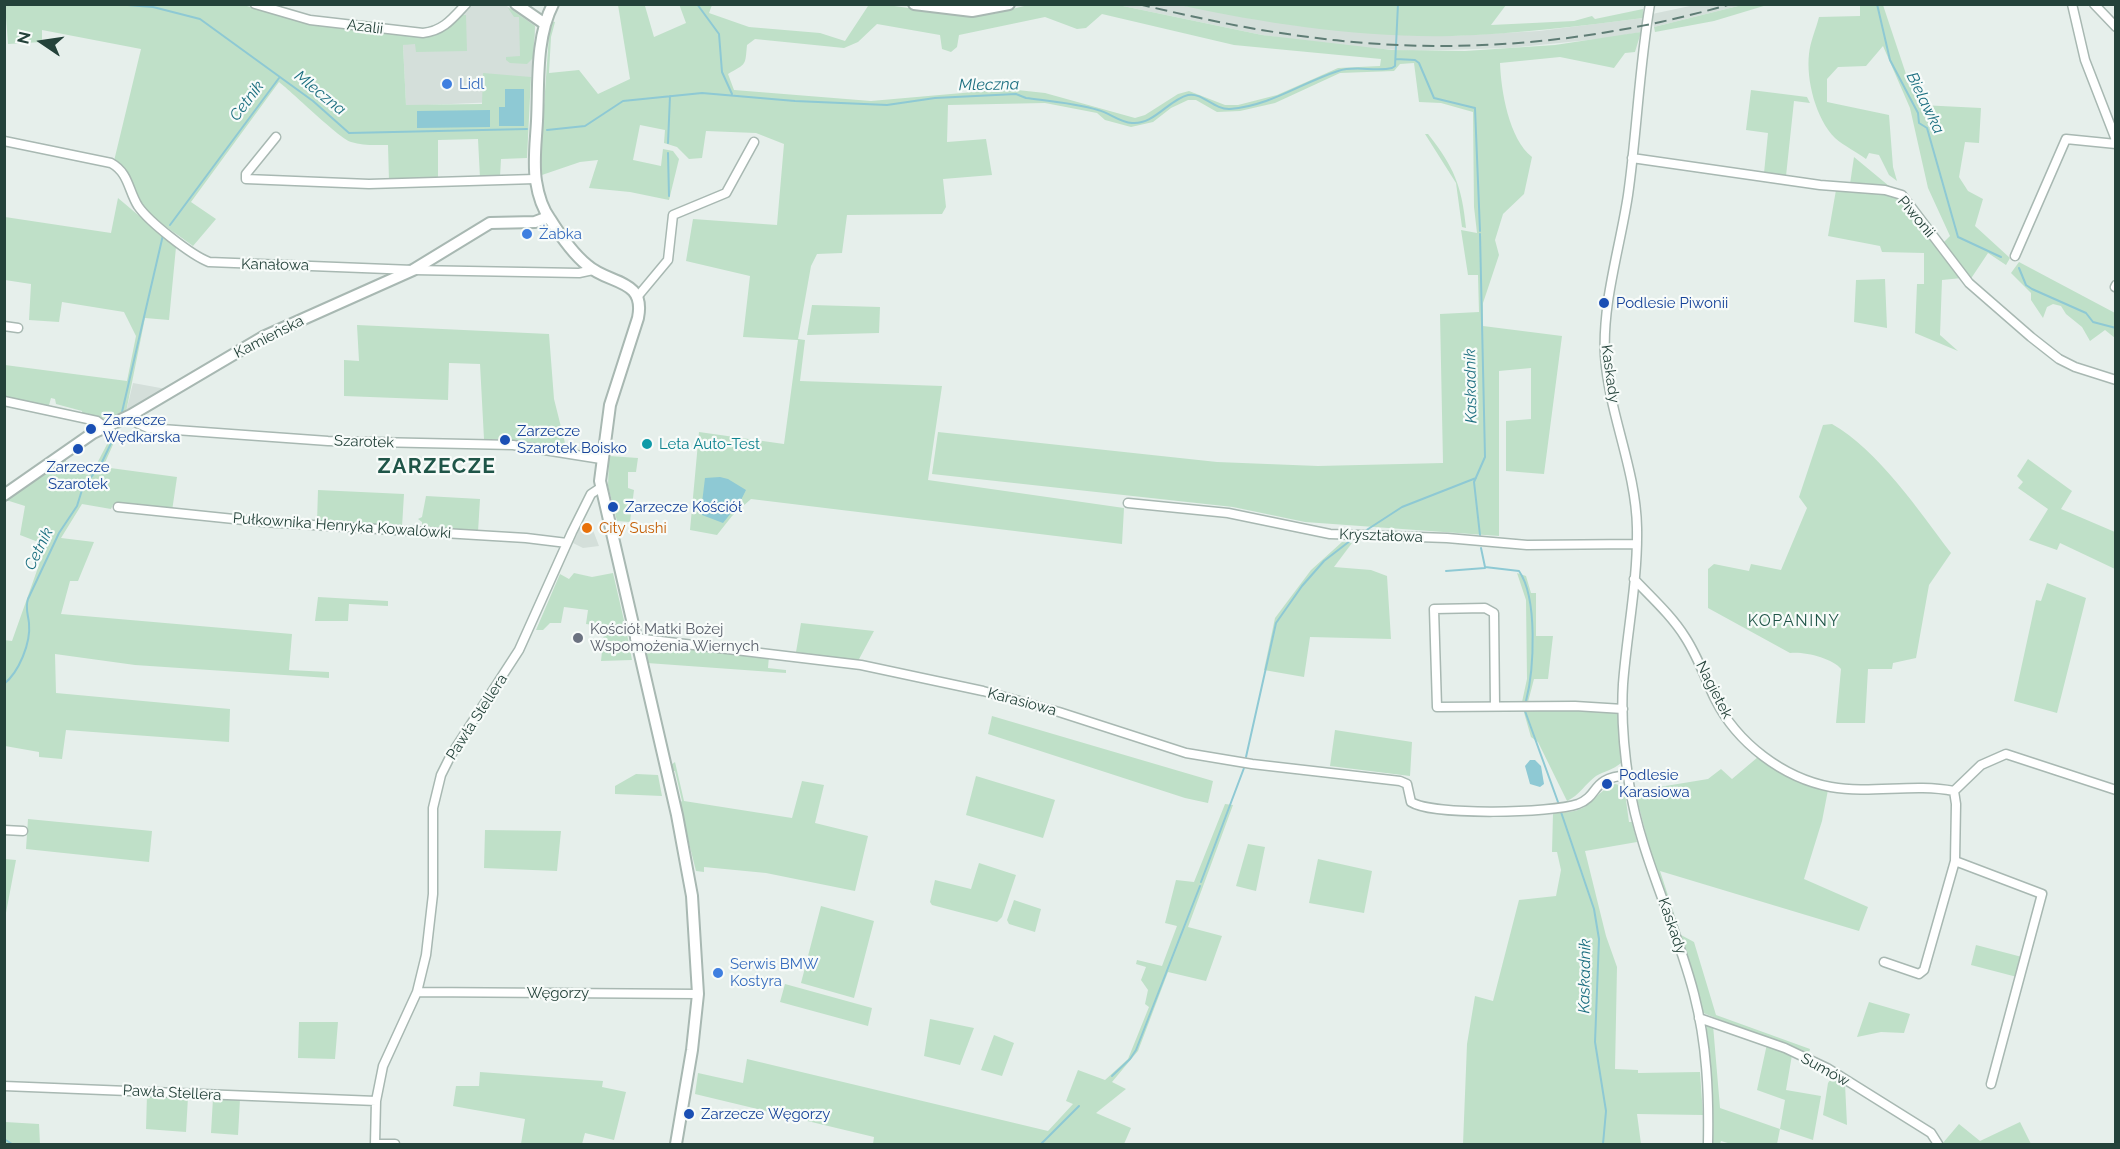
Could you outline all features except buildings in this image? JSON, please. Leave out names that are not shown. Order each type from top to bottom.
[{"type":"street","name":"Azalii","points":[[255,4],[310,20],[423,33],[436,32],[466,4]]},
{"type":"street","points":[[516,4],[545,24]]},
{"type":"street","points":[[553,4],[545,24],[540,70],[536,179],[539,198],[548,217],[578,257],[593,270],[626,285],[638,297]]},
{"type":"street","points":[[914,4],[972,11],[1009,4]]},
{"type":"street","name":"Kaskady","points":[[1650,4],[1641,61],[1632,158],[1605,340],[1607,375],[1634,499],[1637,544],[1623,709],[1628,775],[1643,842],[1688,975],[1700,1018],[1708,1087],[1708,1144]]},
{"type":"street","points":[[2015,255],[2066,139],[2115,142],[2085,60],[2073,4]]},
{"type":"street","points":[[2094,4],[2115,27]]},
{"type":"street","points":[[276,136],[246,174],[246,179],[369,184],[536,179]]},
{"type":"street","name":"Kanałowa","points":[[4,141],[111,163],[119,168],[137,205],[146,215],[193,253],[209,262],[413,270],[569,273],[593,270]]},
{"type":"street","points":[[676,1144],[692,1050],[698,994],[696,932],[689,872],[600,488],[601,459],[610,405],[638,318],[638,297],[668,260],[674,215],[726,193],[754,142]]},
{"type":"street","name":"Piwonii","points":[[1632,158],[1820,185],[1885,190],[1902,195],[1970,283],[2031,337],[2059,359],[2074,367],[2115,380]]},
{"type":"street","name":"Kamieńska","points":[[4,495],[105,427],[131,416],[263,337],[413,270],[490,223],[536,222],[548,217]]},
{"type":"street","points":[[4,326],[18,328]]},
{"type":"street","points":[[4,401],[97,421],[105,427]]},
{"type":"street","name":"Szarotek","points":[[131,416],[137,423],[148,428],[328,441],[513,444],[601,459]]},
{"type":"street","name":"Pawła Stellera","points":[[395,1144],[375,1144],[376,1101],[382,1066],[417,992],[430,924],[433,808],[441,775],[450,755],[519,650],[591,494],[600,488]]},
{"type":"street","name":"Kryształowa","points":[[1128,503],[1221,512],[1312,532],[1447,538],[1527,546],[1637,544]]},
{"type":"street","name":"Pułkownika Henryka Kowalówki","points":[[118,507],[263,522],[526,538],[567,543]]},
{"type":"street","name":"Nagietek","points":[[1634,579],[1685,637],[1702,667],[1715,699],[1734,729],[1768,758],[1791,773],[1833,787],[1954,791]]},
{"type":"street","points":[[1495,706],[1494,613],[1485,608],[1434,609],[1437,707],[1623,709]]},
{"type":"street","name":"Karasiowa","points":[[635,639],[861,665],[983,691],[1186,753],[1405,782],[1411,802],[1417,805],[1483,813],[1578,804],[1604,779],[1628,775]]},
{"type":"street","points":[[1884,962],[1919,974],[1924,970],[1955,861],[1956,804],[1954,791],[1981,765],[1994,757],[2006,754],[2115,790]]},
{"type":"street","points":[[4,830],[23,831]]},
{"type":"street","points":[[1955,861],[2042,894],[1990,1084]]},
{"type":"street","name":"Węgorzy","points":[[417,992],[698,994]]},
{"type":"street","name":"Sumów","points":[[1700,1018],[1785,1048],[1827,1068],[1931,1133],[1938,1144]]},
{"type":"street","name":"Pawła Stellera","points":[[4,1086],[376,1101]]},
{"type":"shaded area","points":[[469,5],[505,5],[532,21],[535,26],[535,35],[531,77],[496,77],[496,102],[406,106],[403,45],[437,34]]},
{"type":"shaded area","points":[[1118,5],[1180,5],[1293,25],[1405,35],[1451,36],[1539,31],[1643,18],[1641,32],[1608,38],[1510,48],[1412,51],[1339,46],[1262,35]]},
{"type":"shaded area","points":[[1695,5],[1742,5],[1654,27],[1652,14]]},
{"type":"shaded area","points":[[133,383],[166,389],[126,412]]},
{"type":"shaded area","points":[[591,525],[599,546],[583,548],[573,543],[580,528]]},
{"type":"green space","points":[[5,4],[243,5],[285,16],[432,36],[449,26],[459,15],[466,15],[467,51],[416,52],[415,44],[403,45],[406,105],[482,104],[483,73],[531,77],[527,158],[501,159],[500,177],[480,178],[478,139],[438,140],[438,180],[389,181],[388,145],[360,144],[345,139],[279,82],[191,202],[216,219],[193,246],[147,210],[127,176],[114,161],[141,49],[42,30],[42,42],[8,44]]},
{"type":"green space","points":[[679,4],[712,5],[709,13],[749,27],[820,33],[845,41],[868,6],[865,4],[966,16],[993,14],[1028,5],[1118,5],[1262,35],[1392,50],[1465,51],[1555,45],[1641,32],[1635,52],[1625,53],[1614,68],[1560,57],[1500,63],[1504,100],[1512,127],[1517,139],[1532,157],[1524,194],[1503,214],[1495,240],[1499,255],[1483,303],[1483,326],[1562,336],[1544,474],[1506,471],[1506,421],[1531,419],[1531,368],[1499,371],[1499,536],[1305,522],[1233,507],[932,474],[938,432],[1217,462],[1318,466],[1443,463],[1440,314],[1479,312],[1478,275],[1468,275],[1461,230],[1477,233],[1474,207],[1473,112],[1441,103],[1419,102],[1414,63],[1400,64],[1394,71],[1340,73],[1275,103],[1240,111],[1217,112],[1196,100],[1188,100],[1171,108],[1153,122],[1131,127],[1105,120],[1097,113],[1045,103],[948,105],[947,142],[986,139],[992,175],[943,179],[946,207],[942,214],[847,215],[842,253],[817,254],[811,266],[798,339],[805,340],[800,381],[942,386],[928,480],[1124,508],[1122,544],[751,499],[732,516],[717,535],[690,530],[699,432],[784,444],[798,340],[743,337],[750,276],[686,261],[693,219],[777,225],[784,144],[756,133],[706,131],[702,158],[689,159],[677,147],[664,143],[665,130],[640,125],[633,160],[661,166],[663,149],[673,151],[679,159],[669,200],[630,192],[589,188],[598,160],[580,162],[539,176],[550,21],[555,22],[551,37],[549,73],[579,70],[598,94],[630,79],[618,5],[645,6],[654,37],[686,23]],"holes":[[[1102,14],[1234,45],[1381,59],[1380,66],[1338,68],[1277,95],[1238,105],[1225,105],[1189,91],[1178,94],[1145,115],[1135,118],[1045,93],[1008,89],[871,101],[734,90],[728,74],[744,63],[747,45],[755,39],[844,48],[858,42],[877,24],[940,35],[942,49],[951,52],[957,47],[959,35],[1045,17],[1077,29],[1086,28]]]},
{"type":"green space","points":[[1179,5],[1506,5],[1491,25],[1574,21],[1592,16],[1595,19],[1643,9],[1643,18],[1500,33],[1418,36],[1315,28]]},
{"type":"green space","points":[[1742,5],[1767,5],[1714,21],[1655,32],[1654,27]]},
{"type":"green space","points":[[1860,5],[1883,5],[1908,80],[1921,105],[1981,108],[1979,143],[1965,142],[1959,177],[1968,191],[1983,199],[1975,226],[2010,258],[2006,265],[1988,253],[1970,280],[1942,244],[1950,236],[1928,188],[1910,108],[1883,46],[1866,66],[1838,67],[1827,79],[1827,102],[1889,115],[1893,167],[1897,181],[1889,175],[1879,155],[1869,153],[1866,159],[1835,138],[1822,121],[1811,87],[1808,64],[1819,17],[1860,16]]},
{"type":"green space","points":[[508,8],[535,26],[533,58],[527,64],[510,63],[506,60],[506,57],[520,56],[519,17],[514,17]]},
{"type":"green space","points":[[1751,90],[1807,97],[1810,103],[1794,101],[1786,176],[1764,173],[1768,133],[1746,130]]},
{"type":"green space","points":[[1425,134],[1428,134],[1437,146],[1455,178],[1462,200],[1466,228],[1462,227],[1456,183]]},
{"type":"green space","points":[[1854,157],[1889,186],[1850,184]]},
{"type":"green space","points":[[1836,190],[1877,192],[1900,199],[1962,278],[1942,280],[1940,335],[1958,351],[1915,333],[1917,284],[1924,284],[1924,253],[1882,252],[1880,246],[1828,236]]},
{"type":"green space","points":[[118,198],[176,247],[169,320],[145,318],[126,412],[110,420],[82,415],[82,411],[56,404],[55,399],[51,398],[48,409],[5,400],[5,365],[127,381],[136,336],[124,312],[62,302],[59,322],[29,320],[31,284],[5,280],[5,217],[111,233]]},
{"type":"green space","points":[[2019,262],[2115,313],[2115,338],[2105,330],[2090,341],[2082,327],[2066,314],[2061,306],[2053,304],[2047,307],[2043,318],[2031,300],[2031,293],[2011,273]]},
{"type":"green space","points":[[1885,279],[1887,328],[1854,322],[1856,280]]},
{"type":"green space","points":[[812,305],[880,307],[879,333],[807,335]]},
{"type":"green space","points":[[357,325],[549,334],[554,399],[567,451],[502,439],[484,439],[480,364],[449,363],[448,400],[344,396],[344,360],[359,361]]},
{"type":"green space","points":[[1832,424],[1866,449],[1897,482],[1951,553],[1929,585],[1916,658],[1893,663],[1892,669],[1868,669],[1865,723],[1836,723],[1841,669],[1837,665],[1817,656],[1790,653],[1708,608],[1708,569],[1714,564],[1749,571],[1751,564],[1781,570],[1807,508],[1799,497],[1823,425]]},
{"type":"green space","points":[[116,427],[120,429],[103,467],[177,477],[172,511],[113,505],[111,509],[82,504],[61,538],[94,542],[78,581],[70,581],[61,614],[292,634],[289,670],[329,672],[329,678],[135,665],[55,654],[56,693],[230,709],[229,742],[66,730],[62,759],[39,757],[39,752],[5,746],[4,640],[12,641],[46,545],[20,535],[25,506],[6,500],[65,459],[71,471],[89,475]]},
{"type":"green space","points":[[609,456],[638,458],[636,472],[628,472],[628,488],[634,490],[630,522],[617,521],[608,486]]},
{"type":"green space","points":[[2028,459],[2072,491],[2061,509],[2115,532],[2115,569],[2060,543],[2057,550],[2029,540],[2048,509],[2018,488],[2023,482],[2017,476]]},
{"type":"green space","points":[[318,490],[404,494],[402,527],[317,522]]},
{"type":"green space","points":[[426,496],[480,499],[478,532],[422,526],[422,522],[418,519],[422,517]]},
{"type":"green space","points":[[1342,542],[1352,543],[1334,567],[1371,570],[1387,576],[1391,639],[1310,637],[1304,677],[1264,670],[1275,618],[1311,570]]},
{"type":"green space","points":[[574,573],[592,577],[613,573],[626,629],[586,624],[588,610],[564,607],[561,623],[550,623],[543,630],[536,630],[560,574],[569,579]]},
{"type":"green space","points":[[1517,573],[1526,576],[1531,593],[1536,593],[1536,636],[1553,636],[1548,679],[1534,679],[1528,702],[1522,702],[1527,679],[1526,600]]},
{"type":"green space","points":[[2047,583],[2086,598],[2057,713],[2014,701],[2036,600],[2041,601]]},
{"type":"green space","points":[[318,597],[388,601],[388,606],[349,604],[348,621],[315,621]]},
{"type":"green space","points":[[801,623],[874,631],[858,661],[796,652]]},
{"type":"green space","points":[[604,632],[627,634],[632,660],[601,661]]},
{"type":"green space","points":[[647,643],[769,656],[768,668],[786,670],[786,673],[647,663],[643,648]]},
{"type":"green space","points":[[1575,708],[1580,711],[1618,711],[1621,763],[1596,776],[1567,801],[1538,742],[1531,737],[1523,709]]},
{"type":"green space","points":[[992,716],[1213,781],[1208,803],[1185,798],[988,734]]},
{"type":"green space","points":[[1335,730],[1412,742],[1410,776],[1330,766]]},
{"type":"green space","points":[[1758,757],[1828,790],[1822,821],[1804,879],[1868,907],[1859,931],[1660,871],[1681,935],[1694,942],[1716,1015],[1810,1049],[1808,1056],[1701,1012],[1650,850],[1635,791],[1708,779],[1721,769],[1732,779]]},
{"type":"green space","points":[[675,762],[684,801],[792,818],[802,781],[824,785],[815,823],[868,836],[855,891],[766,873],[704,867],[704,872],[696,871],[679,803],[682,801],[675,771],[672,771],[671,765]]},
{"type":"green space","points":[[636,774],[658,775],[662,796],[615,794],[615,786]]},
{"type":"green space","points":[[976,776],[1055,800],[1043,838],[966,815]]},
{"type":"green space","points":[[1615,784],[1624,786],[1629,822],[1632,822],[1637,842],[1585,851],[1606,936],[1617,967],[1615,1069],[1638,1070],[1638,1073],[1700,1072],[1703,1115],[1637,1114],[1641,1144],[1463,1144],[1467,1044],[1475,996],[1493,1001],[1519,900],[1556,896],[1561,870],[1557,852],[1552,852],[1553,813],[1584,808],[1605,789]]},
{"type":"green space","points":[[1225,804],[1233,805],[1188,927],[1222,936],[1206,981],[1168,972],[1138,1051],[1112,1082],[1126,1089],[1096,1113],[1131,1128],[1124,1144],[873,1144],[874,1137],[695,1094],[698,1073],[743,1083],[747,1059],[1048,1131],[1073,1104],[1066,1101],[1078,1070],[1105,1080],[1128,1059],[1149,1007],[1145,1004],[1148,990],[1141,980],[1146,967],[1136,964],[1137,960],[1162,966],[1177,926],[1165,923],[1176,880],[1194,882]]},
{"type":"green space","points":[[28,819],[152,831],[149,862],[26,849]]},
{"type":"green space","points":[[485,830],[561,831],[557,871],[484,868]]},
{"type":"green space","points":[[1248,844],[1265,847],[1256,891],[1236,886]]},
{"type":"green space","points":[[4,859],[16,860],[5,918]]},
{"type":"green space","points":[[1318,859],[1372,871],[1364,913],[1309,903]]},
{"type":"green space","points":[[979,863],[1016,875],[1002,917],[997,922],[932,905],[930,902],[935,880],[971,889]]},
{"type":"green space","points":[[1014,900],[1041,909],[1035,932],[1009,924],[1007,920]]},
{"type":"green space","points":[[821,906],[874,921],[854,998],[801,983]]},
{"type":"green space","points":[[1976,945],[2022,957],[2017,977],[1971,965]]},
{"type":"green space","points":[[785,984],[872,1008],[868,1026],[780,1002]]},
{"type":"green space","points":[[1869,1002],[1910,1014],[1904,1033],[1881,1032],[1857,1037]]},
{"type":"green space","points":[[930,1019],[974,1028],[960,1065],[924,1056]]},
{"type":"green space","points":[[299,1022],[338,1022],[335,1059],[298,1058]]},
{"type":"green space","points":[[1706,1023],[1713,1025],[1720,1108],[1780,1129],[1777,1144],[1731,1144],[1721,1141],[1720,1144],[1713,1144],[1712,1080]]},
{"type":"green space","points":[[994,1035],[1014,1043],[1002,1076],[981,1070]]},
{"type":"green space","points":[[1767,1044],[1792,1055],[1786,1090],[1821,1096],[1813,1140],[1780,1129],[1785,1100],[1757,1090]]},
{"type":"green space","points":[[480,1072],[603,1081],[602,1087],[626,1092],[614,1140],[585,1133],[582,1144],[521,1144],[525,1119],[453,1106],[456,1086],[479,1086]]},
{"type":"green space","points":[[1833,1076],[1845,1084],[1847,1125],[1823,1115],[1828,1083]]},
{"type":"green space","points":[[147,1094],[188,1097],[186,1132],[146,1129]]},
{"type":"green space","points":[[213,1098],[240,1099],[238,1135],[211,1133]]},
{"type":"green space","points":[[5,1122],[39,1124],[40,1144],[5,1144]]},
{"type":"green space","points":[[2020,1122],[2031,1144],[1942,1144],[1959,1124],[1980,1141]]},
{"type":"water","points":[[505,89],[524,89],[524,126],[499,126],[499,107],[505,107]]},
{"type":"water","points":[[490,110],[490,127],[417,128],[417,111]]},
{"type":"water","points":[[720,477],[746,490],[740,502],[723,523],[702,515],[701,511],[705,478]]},
{"type":"water","points":[[1530,760],[1535,760],[1541,766],[1544,784],[1540,787],[1530,784],[1525,766]]},
{"type":"waterway","name":"Mleczna","points":[[115,4],[153,7],[200,19],[313,101],[349,133],[527,129]]},
{"type":"waterway","points":[[697,4],[719,34],[722,72],[732,94]]},
{"type":"waterway","name":"Mleczna","points":[[547,130],[585,126],[623,101],[702,93],[795,101],[887,105],[935,98],[1016,94],[1026,98],[1062,102],[1102,111],[1127,122],[1140,123],[1188,95],[1198,96],[1219,107],[1230,109],[1259,103],[1345,69],[1392,68],[1395,66],[1398,4]]},
{"type":"waterway","name":"Bielawka","points":[[1877,4],[1890,60],[1918,113],[1919,123],[1927,128],[1958,237],[2001,257]]},
{"type":"waterway","name":"Kaskadnik","points":[[1396,59],[1415,60],[1419,63],[1434,98],[1475,108],[1480,231]]},
{"type":"waterway","name":"Cetnik","points":[[170,225],[279,78]]},
{"type":"waterway","points":[[668,143],[670,96]]},
{"type":"waterway","points":[[668,153],[669,196]]},
{"type":"waterway","name":"Kaskadnik","points":[[1480,234],[1485,457],[1474,482],[1480,535]]},
{"type":"waterway","name":"Cetnik","points":[[122,412],[163,235]]},
{"type":"waterway","name":"Bielawka","points":[[2019,268],[2026,285],[2032,289],[2086,313],[2093,322],[2116,328]]},
{"type":"waterway","name":"Cetnik","points":[[4,684],[15,672],[26,648],[29,631],[28,599],[59,533],[77,506],[82,490],[102,462],[117,431]]},
{"type":"waterway","points":[[1362,533],[1402,507],[1476,478]]},
{"type":"waterway","points":[[1246,757],[1276,623],[1302,586],[1324,561],[1355,537]]},
{"type":"waterway","name":"Kaskadnik","points":[[1481,548],[1485,567],[1519,571],[1525,583],[1532,616],[1533,635],[1531,671],[1526,701]]},
{"type":"waterway","points":[[1446,571],[1485,568]]},
{"type":"waterway","name":"Kaskadnik","points":[[1525,711],[1558,802]]},
{"type":"waterway","points":[[1201,882],[1244,768]]},
{"type":"waterway","name":"Kaskadnik","points":[[1561,812],[1594,909],[1599,939],[1595,1042],[1606,1111],[1603,1144]]},
{"type":"waterway","points":[[1112,1076],[1136,1050],[1200,886]]},
{"type":"waterway","points":[[1041,1144],[1079,1106]]},
{"type":"waterway","name":"Cetnik","points":[[4,1139],[12,1144]]},
{"type":"railway","points":[[1138,4],[1227,24],[1295,35],[1421,46],[1526,42],[1578,37],[1629,28],[1731,4]]},
{"type":"place","name":"Lidl","points":[[447,84]]},
{"type":"place","name":"Żabka","points":[[527,234]]},
{"type":"place","name":"Podlesie Piwonii","points":[[1604,303]]},
{"type":"place","name":"Zarzecze Wędkarska","points":[[91,429]]},
{"type":"place","name":"Zarzecze Szarotek Boisko","points":[[505,440]]},
{"type":"place","name":"Leta Auto-Test","points":[[647,444]]},
{"type":"place","name":"Zarzecze Szarotek","points":[[78,449]]},
{"type":"place","name":"Zarzecze Kościół","points":[[613,507]]},
{"type":"place","name":"City Sushi","points":[[587,528]]},
{"type":"place","name":"Kościół Matki Bożej Wspomożenia Wiernych","points":[[578,638]]},
{"type":"place","name":"Podlesie Karasiowa","points":[[1607,784]]},
{"type":"place","name":"Serwis BMW Kostyra","points":[[718,973]]},
{"type":"place","name":"Zarzecze Węgorzy","points":[[689,1114]]},
{"type":"district","name":"ZARZECZE","points":[[437,467]]},
{"type":"district","name":"KOPANINY","points":[[1794,621]]}]
